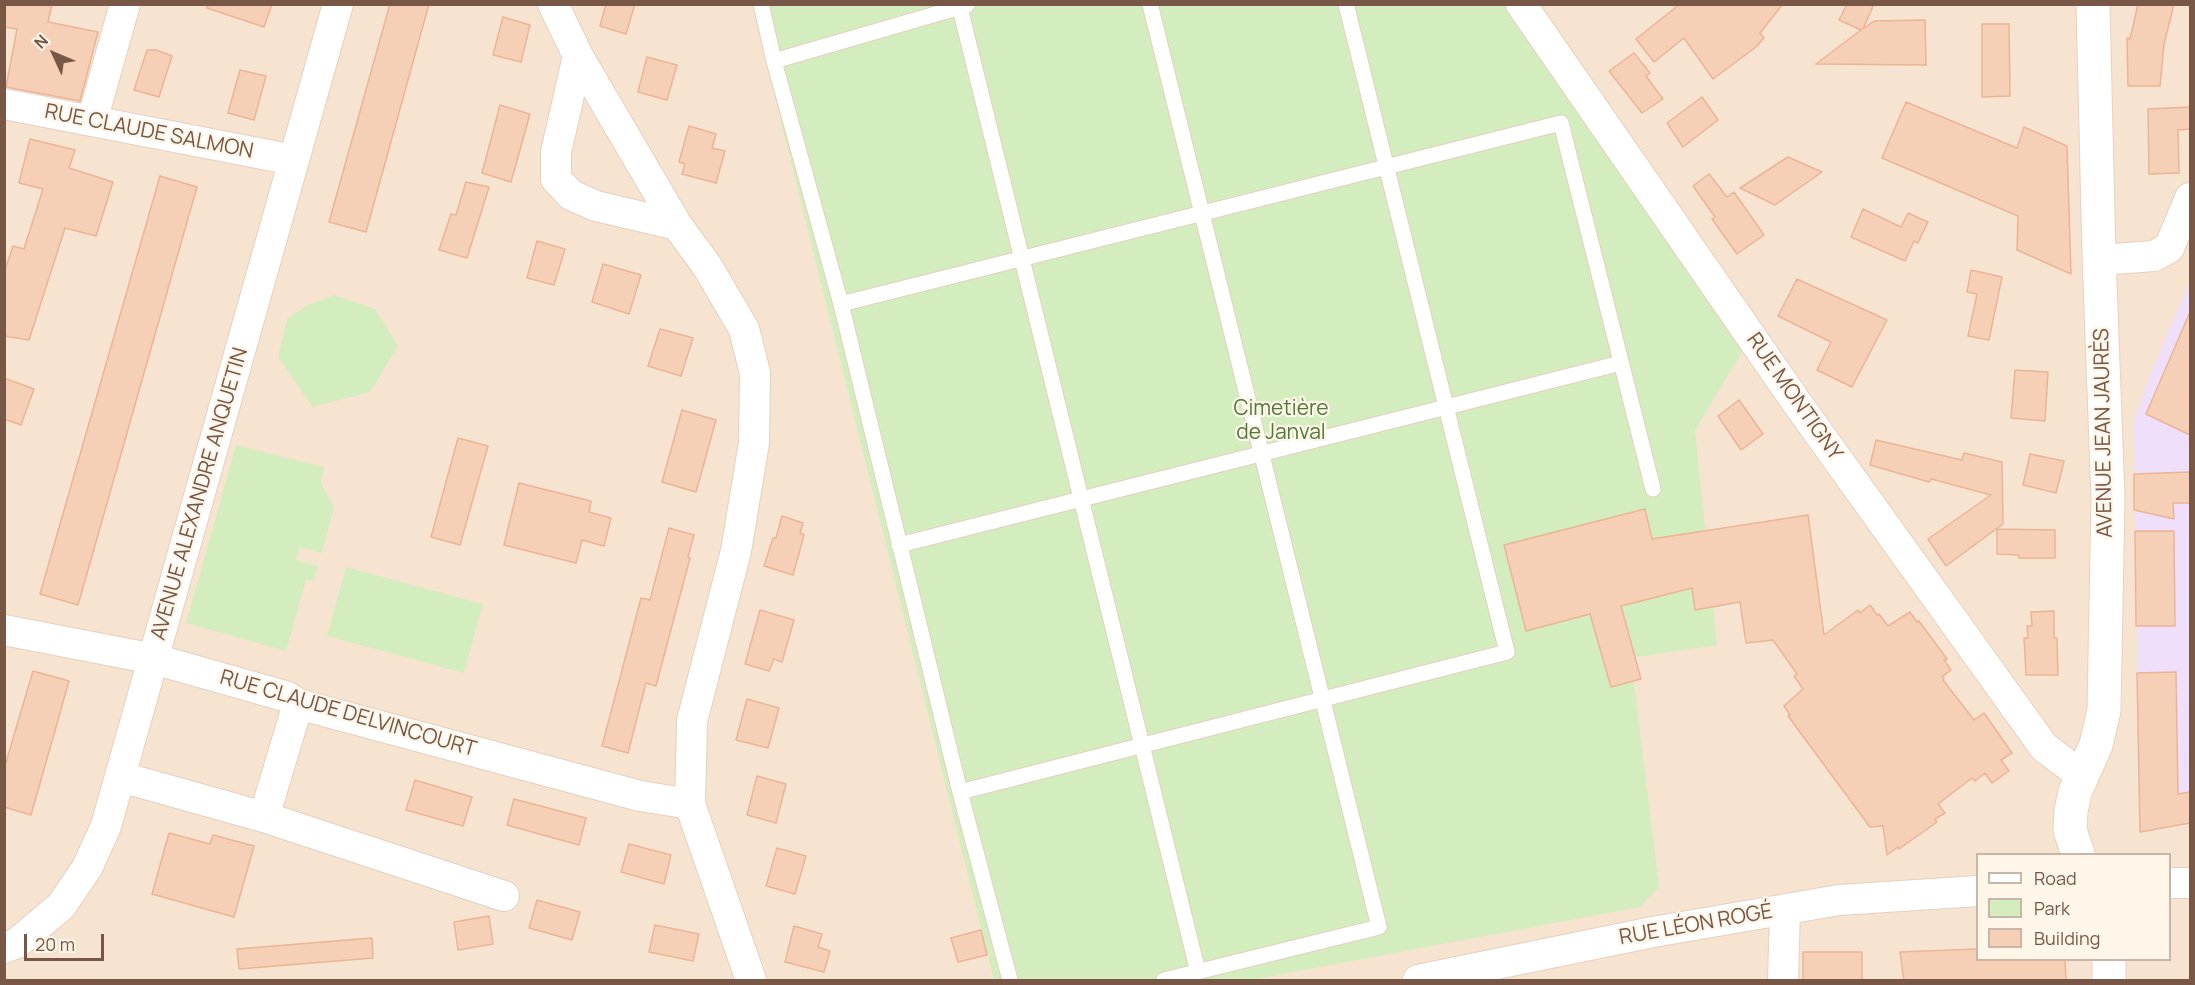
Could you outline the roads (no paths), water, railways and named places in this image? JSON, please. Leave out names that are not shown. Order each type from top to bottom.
[{"type":"street","points":[[92,121],[125,4]]},
{"type":"street","name":"AVENUE ALEXANDRE ANQUETIN","points":[[4,948],[17,943],[61,906],[87,868],[106,826],[338,4]]},
{"type":"street","points":[[553,4],[578,56],[677,225],[707,266],[744,329],[755,373],[754,443],[736,551],[692,721],[690,804],[751,981]]},
{"type":"street","name":"RUE MONTIGNY","points":[[1521,4],[1797,403],[2044,747],[2082,776]]},
{"type":"street","name":"AVENUE JEAN JAURÈS","points":[[2077,853],[2070,830],[2075,792],[2096,745],[2104,710],[2108,499],[2093,4]]},
{"type":"street","points":[[578,56],[556,152],[556,179],[571,195],[596,206],[677,225]]},
{"type":"street","name":"RUE CLAUDE SALMON","points":[[4,104],[294,160]]},
{"type":"street","points":[[2099,255],[2114,259],[2154,256],[2169,248],[2190,198]]},
{"type":"street","name":"RUE CLAUDE DELVINCOURT","points":[[4,630],[154,659],[288,697],[297,704],[640,796],[690,804]]},
{"type":"street","points":[[264,817],[297,704]]},
{"type":"street","points":[[121,777],[264,817],[504,896]]},
{"type":"street","points":[[2171,883],[2190,883]]},
{"type":"street","name":"RUE LÉON ROGÉ","points":[[1418,981],[1653,932],[1839,900],[1976,891]]},
{"type":"street","points":[[1783,981],[1785,909]]},
{"type":"street","points":[[2109,961],[2109,981]]},
{"type":"lane","points":[[761,4],[774,61],[841,304],[960,792],[1010,981]]},
{"type":"lane","points":[[1149,4],[1378,927],[1164,981]]},
{"type":"lane","points":[[960,792],[1507,652],[1346,4]]},
{"type":"lane","points":[[774,61],[962,5],[1021,258],[1198,972]]},
{"type":"lane","points":[[841,304],[1561,123],[1653,489]]},
{"type":"lane","points":[[899,545],[1621,363]]},
{"type":"park label","name":"Cimetière de Janval","points":[[1281,421]]}]
